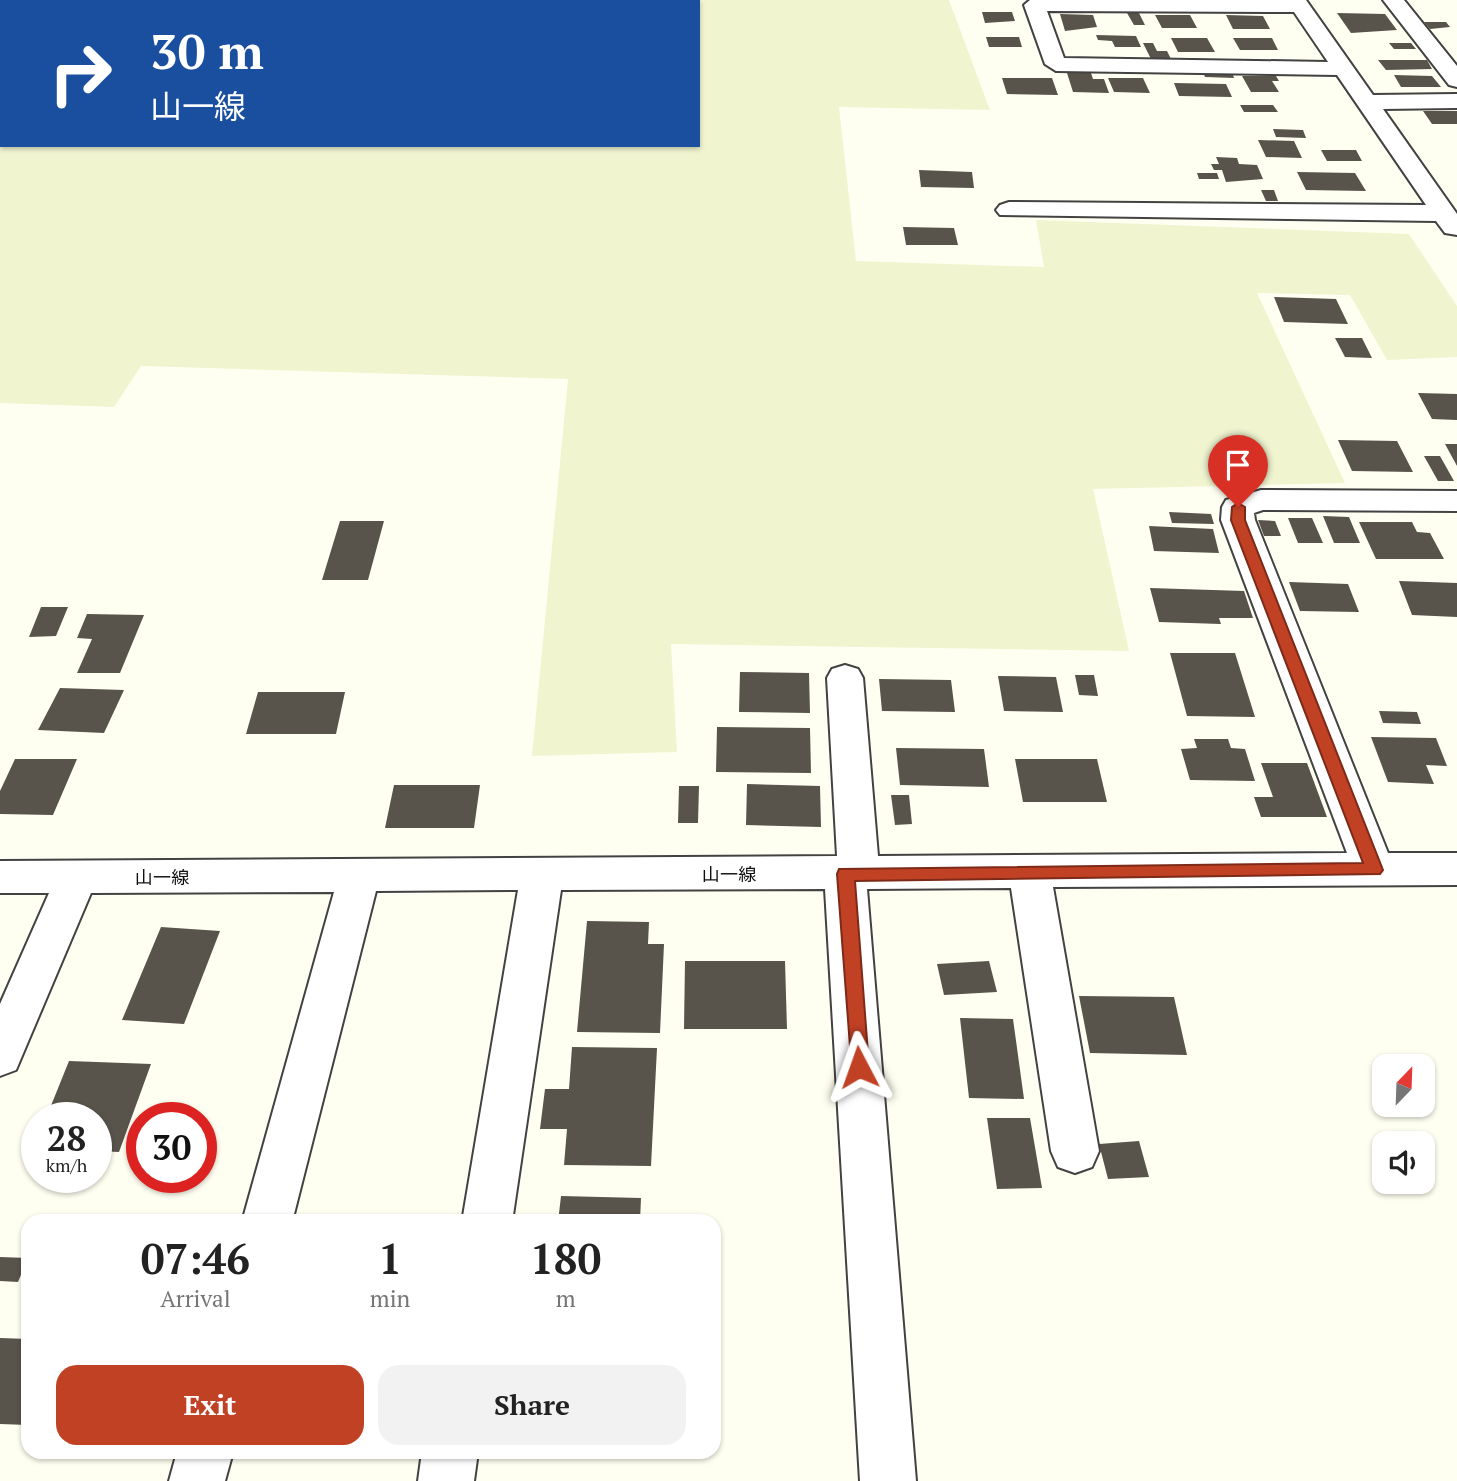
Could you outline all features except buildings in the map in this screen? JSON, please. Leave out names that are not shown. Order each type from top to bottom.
[{"type":"street","points":[[1393,0],[1457,80]]},
{"type":"street","points":[[1344,69],[1056,64],[1034,5],[1298,3],[1451,220]]},
{"type":"street","points":[[1366,102],[1457,101]]},
{"type":"street","points":[[1009,210],[1451,220]]},
{"type":"street","points":[[1374,870],[1238,520],[1238,507],[1261,500],[1457,501]]},
{"type":"street","points":[[845,678],[852,874],[888,1481]]},
{"type":"street","name":"山一線","points":[[0,877],[1457,869]]},
{"type":"street","points":[[1030,873],[1076,1151]]},
{"type":"street","points":[[488,1214],[541,875]]},
{"type":"street","points":[[0,1056],[77,877]]},
{"type":"street","points":[[269,1214],[359,877]]},
{"type":"street","points":[[197,1481],[203,1459]]},
{"type":"street","points":[[446,1481],[449,1459]]},
{"type":"green space","points":[[700,0],[949,0],[990,110],[839,107],[856,261],[1044,267],[1036,220],[1409,234],[1457,306],[1457,357],[1387,360],[1350,295],[1257,293],[1345,483],[1093,489],[1129,651],[671,644],[677,752],[532,756],[568,379],[141,366],[114,407],[0,403],[0,147],[700,147]]},
{"type":"route","points":[[859,1067],[845,874],[1374,870],[1238,520],[1238,507]]}]
